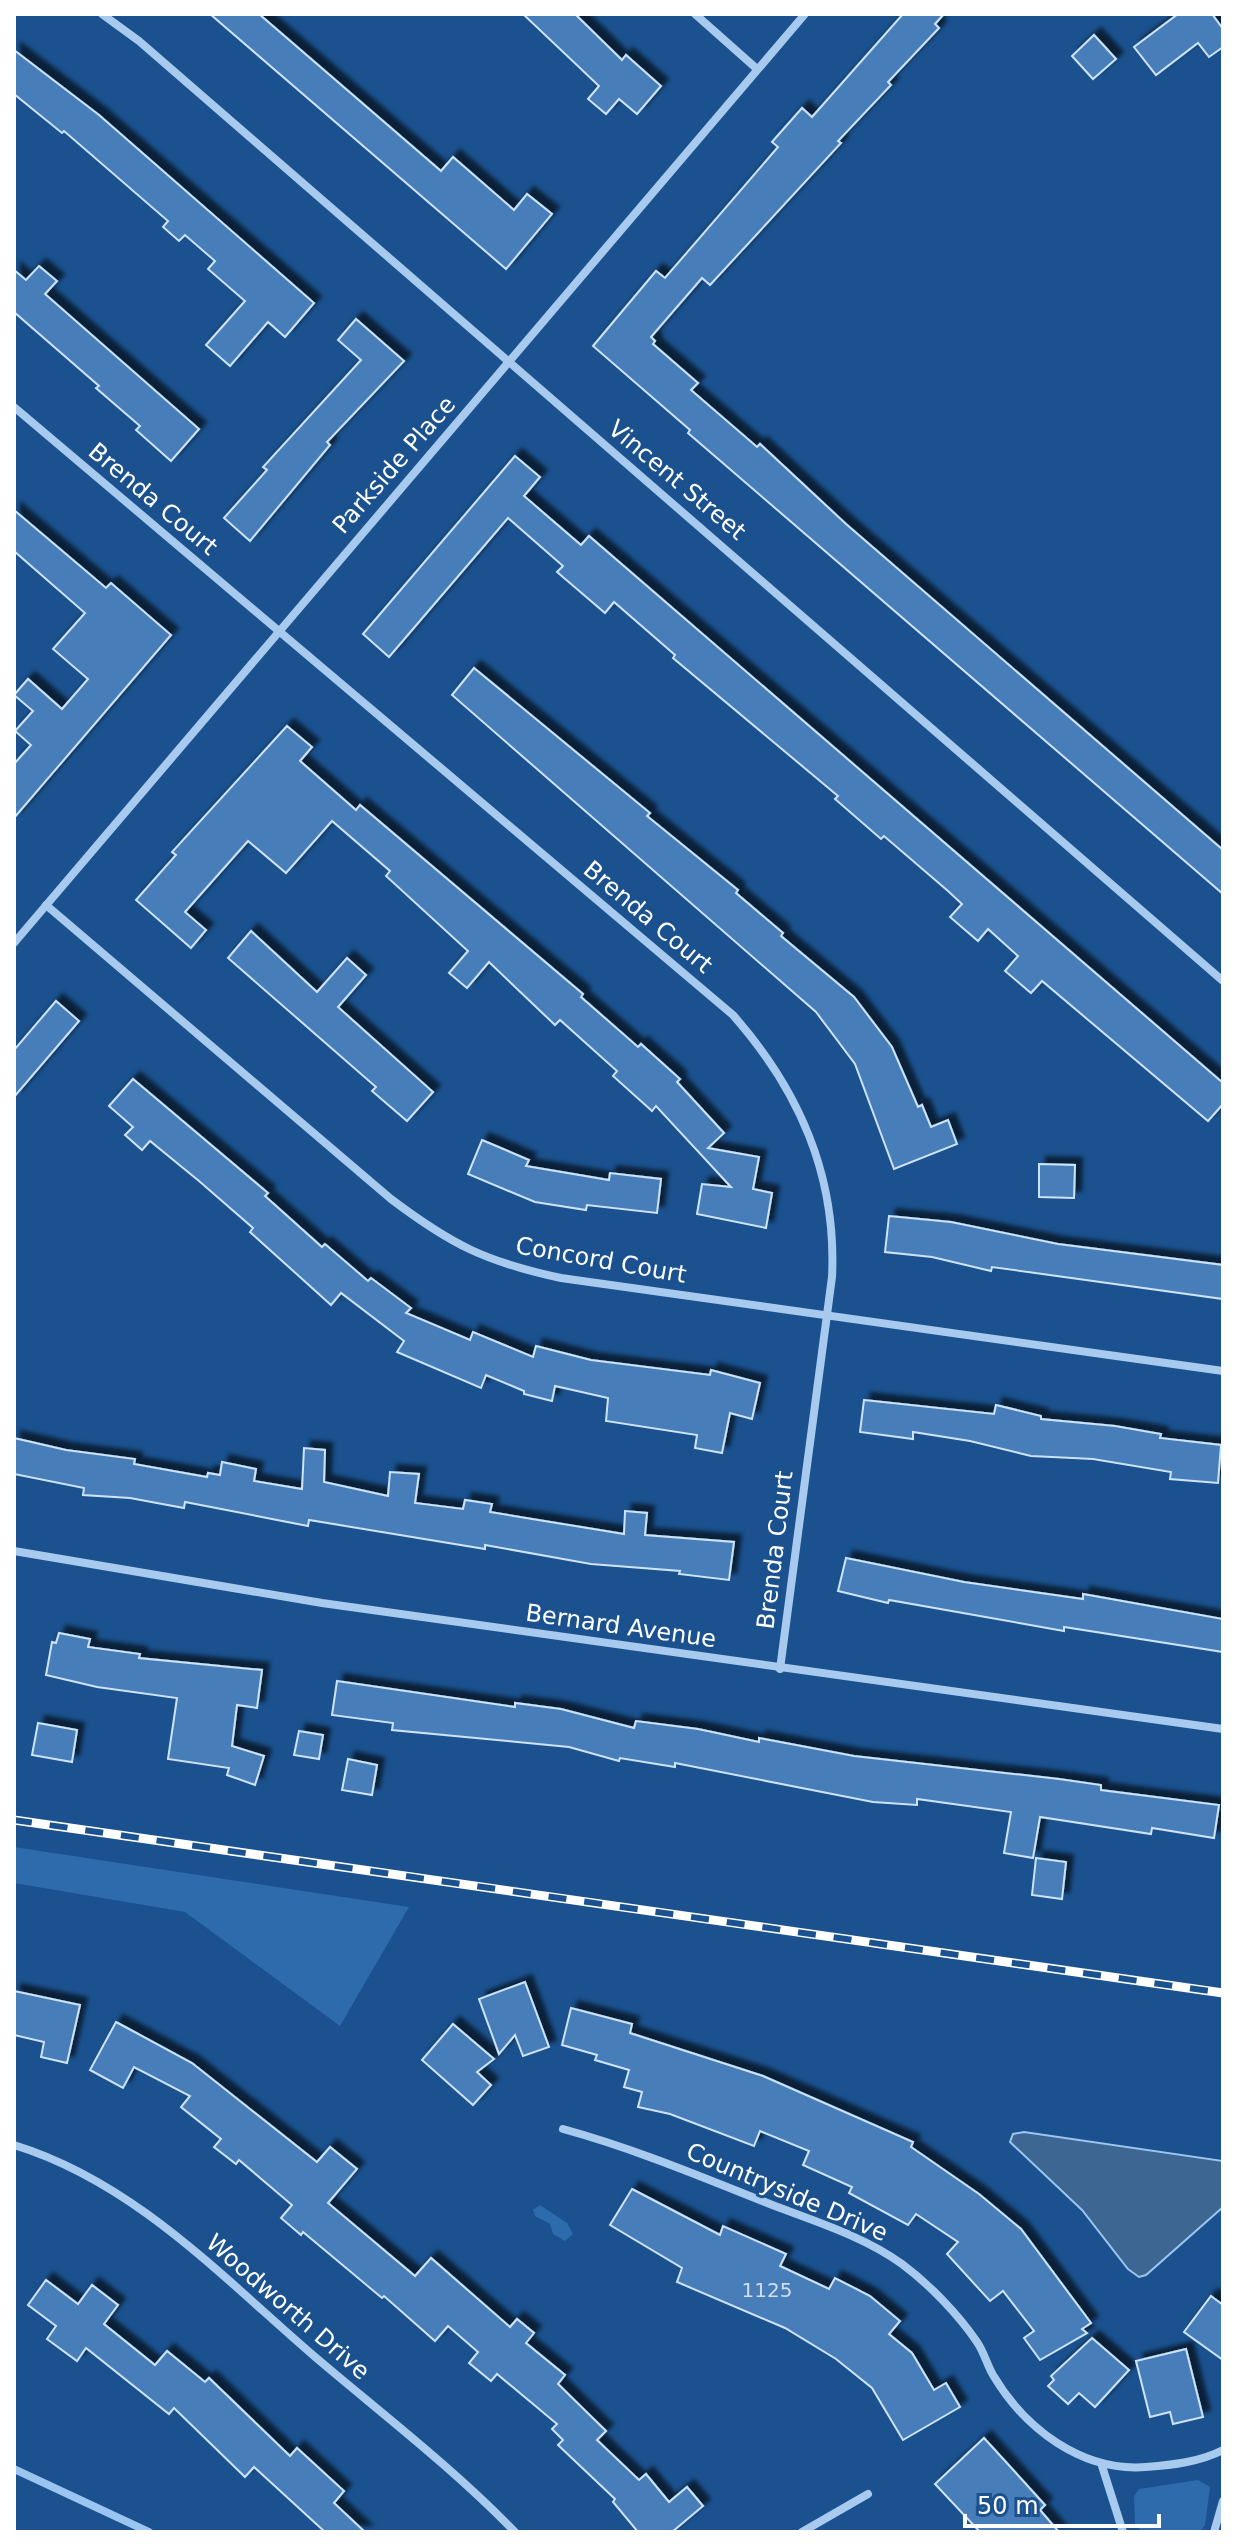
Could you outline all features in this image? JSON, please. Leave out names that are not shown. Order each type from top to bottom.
[{"type":"street","name":"Vincent Street","points":[[102,14],[139,41],[1223,981]]},
{"type":"street","points":[[695,14],[757,69]]},
{"type":"street","name":"Parkside Place","points":[[14,943],[277,630],[805,14]]},
{"type":"street","name":"Brenda Court","points":[[14,407],[733,1015],[789,1088],[823,1172],[834,1239],[827,1315],[780,1669]]},
{"type":"street","name":"Concord Court","points":[[46,905],[391,1199],[452,1243],[515,1268],[561,1278],[1223,1371]]},
{"type":"street","name":"Bernard Avenue","points":[[14,1551],[322,1603],[1223,1729]]},
{"type":"street","name":"Countryside Drive","points":[[563,2129],[643,2153],[850,2236],[901,2263],[934,2293],[978,2343],[993,2376],[1037,2425],[1072,2454],[1102,2466],[1166,2466],[1223,2450]]},
{"type":"street","name":"Woodworth Drive","points":[[14,2145],[85,2172],[148,2214],[417,2443],[515,2532]]},
{"type":"street","points":[[1102,2466],[1123,2532]]},
{"type":"street","points":[[802,2532],[868,2494]]},
{"type":"street","points":[[1214,2532],[1223,2501]]},
{"type":"shaded area","points":[[14,1847],[409,1907],[340,2026],[185,1912],[14,1883]]},
{"type":"shaded area","points":[[1024,2132],[1223,2161],[1223,2207],[1146,2275],[1139,2277],[1128,2269],[1082,2210],[1010,2142],[1013,2134]]},
{"type":"shaded area","points":[[540,2205],[567,2223],[573,2234],[565,2241],[553,2234],[550,2224],[535,2216],[533,2210]]},
{"type":"shaded area","points":[[1198,2480],[1210,2487],[1205,2525],[1200,2532],[1142,2532],[1135,2524],[1134,2496],[1139,2489]]},
{"type":"building","points":[[210,14],[259,14],[441,171],[453,157],[514,210],[527,194],[552,214],[506,269]]},
{"type":"building","points":[[523,14],[575,14],[622,60],[626,55],[661,86],[637,114],[619,99],[606,114],[588,99],[599,86]]},
{"type":"building","points":[[903,14],[944,14],[935,24],[939,28],[888,82],[891,85],[838,141],[841,143],[710,285],[702,278],[651,337],[655,341],[653,344],[698,383],[691,390],[757,447],[760,444],[846,524],[1223,850],[1223,894],[688,433],[690,430],[593,346],[656,271],[665,278],[778,147],[772,142],[802,108],[812,117]]},
{"type":"building","points":[[1178,14],[1212,14],[1223,29],[1223,47],[1209,57],[1198,43],[1156,75],[1134,47]]},
{"type":"building","points":[[1094,35],[1116,59],[1093,79],[1072,56]]},
{"type":"building","points":[[14,50],[99,115],[314,303],[285,337],[268,322],[230,366],[206,345],[245,301],[208,269],[215,261],[185,235],[179,241],[163,227],[168,221],[64,131],[62,133],[14,94]]},
{"type":"building","points":[[39,266],[57,281],[45,294],[199,429],[171,461],[136,430],[140,426],[96,388],[99,386],[14,312],[14,270],[26,280]]},
{"type":"building","points":[[356,319],[404,361],[327,442],[330,445],[250,541],[224,518],[267,470],[263,467],[361,360],[338,340]]},
{"type":"building","points":[[515,456],[540,477],[524,496],[581,545],[589,536],[1223,1083],[1223,1104],[1208,1121],[1042,981],[1031,993],[1005,971],[1018,956],[988,929],[978,941],[950,917],[962,904],[948,891],[884,836],[881,839],[835,799],[838,796],[673,658],[675,655],[614,602],[605,613],[557,572],[563,566],[508,518],[389,657],[363,634]]},
{"type":"building","points":[[14,510],[106,588],[111,583],[171,635],[14,818],[14,764],[31,745],[15,731],[33,711],[14,695],[28,679],[62,709],[88,679],[53,649],[85,613],[14,551]]},
{"type":"building","points":[[474,668],[650,813],[647,816],[738,890],[736,893],[783,933],[781,936],[854,997],[892,1047],[918,1107],[922,1105],[931,1127],[948,1120],[957,1144],[894,1169],[855,1064],[816,1012],[452,695]]},
{"type":"building","points":[[287,726],[312,747],[300,761],[356,810],[360,805],[583,994],[581,997],[638,1047],[641,1044],[680,1079],[677,1082],[724,1133],[708,1148],[759,1157],[753,1189],[772,1193],[766,1228],[697,1214],[702,1184],[731,1187],[656,1106],[652,1111],[613,1076],[617,1071],[560,1020],[555,1025],[489,962],[467,988],[449,973],[468,951],[386,876],[390,871],[332,821],[286,873],[248,841],[185,912],[206,930],[191,948],[136,900],[176,855],[172,852]]},
{"type":"building","points":[[251,931],[317,992],[347,958],[366,975],[338,1007],[433,1092],[407,1121],[372,1091],[376,1087],[228,958]]},
{"type":"building","points":[[56,1001],[79,1021],[14,1097],[14,1050]]},
{"type":"building","points":[[133,1079],[268,1193],[265,1196],[322,1247],[325,1244],[368,1281],[371,1278],[411,1308],[406,1313],[470,1340],[473,1332],[533,1357],[536,1346],[591,1360],[710,1375],[711,1370],[760,1383],[752,1419],[730,1413],[722,1453],[695,1448],[697,1435],[606,1421],[608,1398],[555,1386],[552,1401],[524,1394],[524,1391],[486,1375],[481,1388],[397,1352],[404,1341],[341,1293],[331,1305],[250,1232],[253,1228],[199,1181],[150,1141],[142,1150],[125,1135],[133,1127],[109,1106]]},
{"type":"building","points":[[482,1140],[529,1160],[526,1166],[609,1180],[610,1173],[661,1179],[657,1213],[587,1205],[586,1210],[535,1202],[468,1174]]},
{"type":"building","points":[[1039,1164],[1075,1165],[1074,1198],[1039,1197]]},
{"type":"building","points":[[889,1216],[951,1222],[1058,1244],[1223,1265],[1223,1299],[992,1267],[991,1271],[932,1257],[885,1252]]},
{"type":"building","points":[[864,1400],[994,1414],[996,1405],[1041,1416],[1041,1419],[1115,1426],[1161,1434],[1160,1438],[1221,1445],[1218,1483],[1170,1479],[1171,1472],[1093,1459],[1031,1456],[970,1441],[913,1432],[913,1439],[860,1432]]},
{"type":"building","points":[[14,1438],[66,1450],[135,1459],[134,1464],[207,1477],[208,1473],[220,1475],[222,1462],[256,1469],[254,1481],[302,1489],[304,1448],[325,1450],[324,1482],[388,1496],[390,1472],[419,1474],[415,1503],[463,1509],[465,1500],[492,1504],[490,1512],[624,1534],[625,1511],[647,1513],[645,1535],[734,1542],[729,1580],[679,1574],[680,1571],[591,1564],[485,1545],[485,1549],[309,1520],[308,1526],[185,1502],[184,1508],[130,1498],[83,1495],[84,1488],[14,1474]]},
{"type":"building","points":[[846,1558],[964,1582],[1083,1599],[1083,1594],[1223,1619],[1223,1652],[1064,1627],[1064,1631],[889,1600],[888,1603],[838,1591]]},
{"type":"building","points":[[59,1633],[90,1639],[88,1647],[140,1654],[139,1658],[262,1670],[257,1708],[237,1705],[232,1746],[264,1756],[255,1785],[227,1775],[229,1768],[168,1759],[177,1698],[97,1687],[46,1675],[52,1642],[56,1643]]},
{"type":"building","points":[[337,1681],[515,1707],[515,1703],[561,1709],[634,1728],[636,1721],[698,1729],[759,1742],[759,1738],[854,1756],[1059,1779],[1101,1785],[1101,1790],[1219,1805],[1214,1838],[1152,1828],[1151,1834],[1040,1817],[1033,1858],[1004,1853],[1011,1812],[917,1799],[917,1805],[873,1802],[675,1763],[675,1767],[620,1758],[619,1761],[569,1747],[392,1730],[393,1723],[332,1715]]},
{"type":"building","points":[[38,1723],[77,1730],[72,1762],[32,1755]]},
{"type":"building","points":[[299,1731],[323,1735],[319,1759],[294,1755]]},
{"type":"building","points":[[348,1759],[377,1765],[372,1795],[342,1790]]},
{"type":"building","points":[[1036,1858],[1066,1862],[1062,1899],[1032,1895]]},
{"type":"building","points":[[525,1982],[549,2047],[523,2056],[515,2035],[499,2054],[479,1999]]},
{"type":"building","points":[[14,1991],[80,2005],[67,2063],[41,2057],[44,2042],[14,2035]]},
{"type":"building","points":[[571,2008],[632,2024],[630,2033],[763,2076],[913,2142],[911,2147],[979,2194],[1021,2229],[1091,2323],[1082,2329],[1087,2333],[1040,2360],[1024,2338],[1034,2331],[1003,2291],[990,2301],[947,2254],[958,2242],[916,2214],[908,2225],[849,2193],[852,2187],[803,2165],[809,2151],[760,2131],[754,2146],[670,2114],[638,2107],[642,2092],[624,2087],[629,2070],[595,2060],[597,2055],[562,2045]]},
{"type":"building","points":[[116,2022],[192,2063],[317,2162],[330,2147],[357,2169],[328,2203],[415,2276],[431,2258],[510,2327],[517,2319],[534,2333],[526,2343],[565,2375],[558,2384],[606,2431],[597,2440],[639,2480],[646,2474],[669,2502],[687,2487],[703,2506],[672,2532],[638,2532],[613,2502],[615,2499],[558,2445],[563,2440],[552,2429],[557,2424],[497,2374],[491,2381],[469,2363],[478,2352],[448,2326],[435,2341],[384,2296],[382,2298],[303,2232],[301,2235],[281,2218],[292,2205],[239,2160],[236,2164],[214,2147],[221,2139],[181,2107],[190,2096],[134,2067],[123,2088],[90,2070]]},
{"type":"building","points":[[453,2024],[494,2059],[477,2072],[491,2085],[473,2105],[422,2060]]},
{"type":"building","points":[[632,2189],[720,2235],[723,2226],[786,2254],[780,2266],[829,2289],[835,2278],[870,2296],[900,2321],[889,2334],[912,2353],[934,2390],[946,2383],[960,2407],[903,2440],[872,2388],[836,2359],[785,2328],[677,2282],[682,2268],[610,2225]]},
{"type":"building","points":[[46,2280],[78,2304],[92,2285],[118,2305],[104,2324],[155,2365],[167,2351],[205,2382],[209,2378],[290,2456],[297,2448],[344,2491],[334,2503],[365,2532],[325,2532],[254,2467],[245,2477],[174,2408],[169,2414],[86,2348],[77,2361],[47,2339],[56,2326],[28,2305]]},
{"type":"building","points":[[1211,2296],[1223,2305],[1223,2360],[1184,2332]]},
{"type":"building","points":[[1092,2338],[1129,2370],[1095,2407],[1079,2393],[1068,2404],[1048,2386],[1054,2380],[1051,2376]]},
{"type":"building","points":[[1186,2349],[1203,2417],[1173,2424],[1170,2412],[1150,2417],[1136,2361]]},
{"type":"building","points":[[984,2438],[1045,2505],[1040,2510],[1059,2532],[980,2532],[935,2484]]},
{"type":"waterway","points":[[14,2469],[149,2532]]},
{"type":"railway","points":[[14,1820],[1223,1993]]}]
